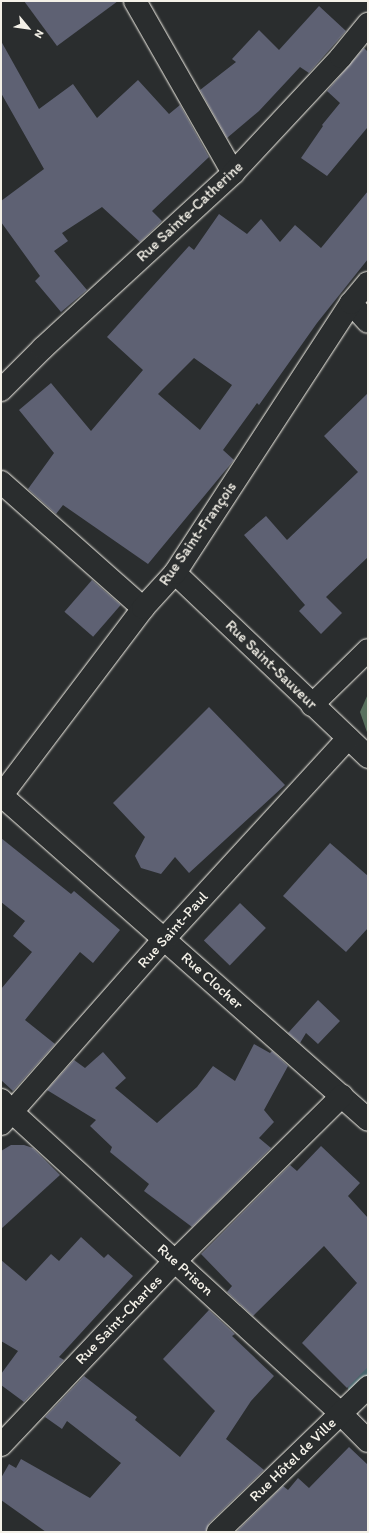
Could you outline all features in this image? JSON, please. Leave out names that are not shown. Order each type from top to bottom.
[{"type":"street","points":[[136,1],[233,173]]},
{"type":"street","name":"Rue Sainte-Catherine","points":[[1,390],[43,348],[233,173],[341,57],[368,24]]},
{"type":"street","name":"Rue Saint-François","points":[[1,796],[143,608],[175,573],[351,303],[368,283]]},
{"type":"street","points":[[351,303],[368,322]]},
{"type":"street","points":[[1,482],[143,608]]},
{"type":"street","name":"Rue Saint-Sauveur","points":[[175,573],[368,757]]},
{"type":"street","points":[[312,705],[368,650]]},
{"type":"street","name":"Rue Saint-Paul","points":[[5,1112],[348,738]]},
{"type":"street","name":"Rue Clocher","points":[[1,796],[165,938],[368,1120]]},
{"type":"street","name":"Rue Saint-Charles","points":[[1,1445],[175,1261],[342,1096]]},
{"type":"street","name":"Rue Prison","points":[[5,1112],[175,1261],[341,1414],[368,1441]]},
{"type":"street","name":"Rue Hôtel de Ville","points":[[218,1532],[368,1387]]},
{"type":"green space","points":[[368,694],[368,735],[360,712]]},
{"type":"building","points":[[24,1],[118,1],[57,46]]},
{"type":"building","points":[[319,6],[346,31],[309,73],[300,67],[259,111],[227,138],[200,90],[236,62],[232,59],[259,30],[279,50]]},
{"type":"building","points":[[1,41],[39,109],[73,84],[97,118],[138,80],[169,114],[180,105],[209,157],[152,211],[162,221],[140,242],[102,207],[62,233],[68,241],[54,251],[87,290],[61,312],[35,281],[40,276],[1,222],[1,201],[44,169],[1,93]]},
{"type":"building","points":[[364,48],[368,52],[368,129],[367,128],[327,176],[301,158],[323,126],[322,125],[340,103],[327,91]]},
{"type":"building","points":[[368,191],[368,259],[317,323],[259,405],[257,403],[223,450],[234,460],[148,564],[63,505],[56,514],[28,489],[54,453],[19,410],[51,383],[91,431],[143,370],[107,337],[189,246],[194,250],[219,214],[247,234],[261,219],[280,242],[295,225],[321,248]],"holes":[[[194,358],[232,385],[200,430],[158,394]]]},
{"type":"building","points":[[368,393],[368,557],[326,597],[342,613],[321,634],[299,611],[305,605],[244,535],[266,516],[287,540],[358,472],[324,436]]},
{"type":"building","points":[[92,580],[121,605],[93,637],[64,612]]},
{"type":"building","points":[[209,707],[285,785],[189,873],[175,857],[161,874],[141,868],[135,856],[145,837],[113,803]]},
{"type":"building","points":[[1,838],[71,894],[74,891],[120,930],[93,963],[80,952],[25,1020],[55,1044],[13,1091],[1,1080],[1,989],[32,952],[13,936],[25,921],[1,902]]},
{"type":"building","points":[[330,843],[368,876],[368,928],[346,952],[283,896]]},
{"type":"building","points":[[240,903],[266,928],[230,965],[204,940]]},
{"type":"building","points":[[318,1000],[340,1021],[318,1044],[306,1033],[300,1043],[288,1033]]},
{"type":"building","points":[[254,1044],[270,1053],[272,1051],[288,1066],[264,1110],[274,1122],[259,1138],[271,1148],[192,1227],[144,1191],[149,1184],[110,1152],[112,1147],[90,1126],[96,1120],[47,1090],[74,1060],[85,1068],[103,1052],[126,1078],[115,1088],[157,1123],[197,1087],[213,1066],[235,1081]]},
{"type":"building","points":[[11,1145],[24,1145],[33,1148],[60,1175],[1,1229],[1,1151]]},
{"type":"building","points":[[321,1146],[360,1183],[348,1196],[368,1218],[368,1367],[347,1388],[302,1343],[357,1283],[324,1246],[253,1316],[227,1292],[232,1286],[201,1254],[290,1165],[297,1171]]},
{"type":"building","points":[[81,1237],[104,1258],[108,1254],[133,1276],[59,1357],[64,1360],[24,1402],[1,1385],[1,1374],[18,1351],[1,1341],[1,1260],[26,1281],[51,1254],[59,1261]]},
{"type":"building","points":[[209,1310],[235,1334],[232,1336],[274,1376],[251,1401],[226,1439],[264,1470],[209,1523],[206,1532],[46,1532],[1,1500],[1,1478],[9,1464],[16,1468],[21,1459],[90,1498],[121,1463],[67,1421],[62,1429],[45,1417],[84,1376],[137,1417],[135,1420],[180,1457],[215,1411],[163,1359]]},
{"type":"building","points":[[349,1447],[368,1465],[368,1532],[236,1532],[283,1486],[288,1490],[298,1478],[309,1488]]},
{"type":"waterway","points":[[353,1388],[368,1372]]}]
